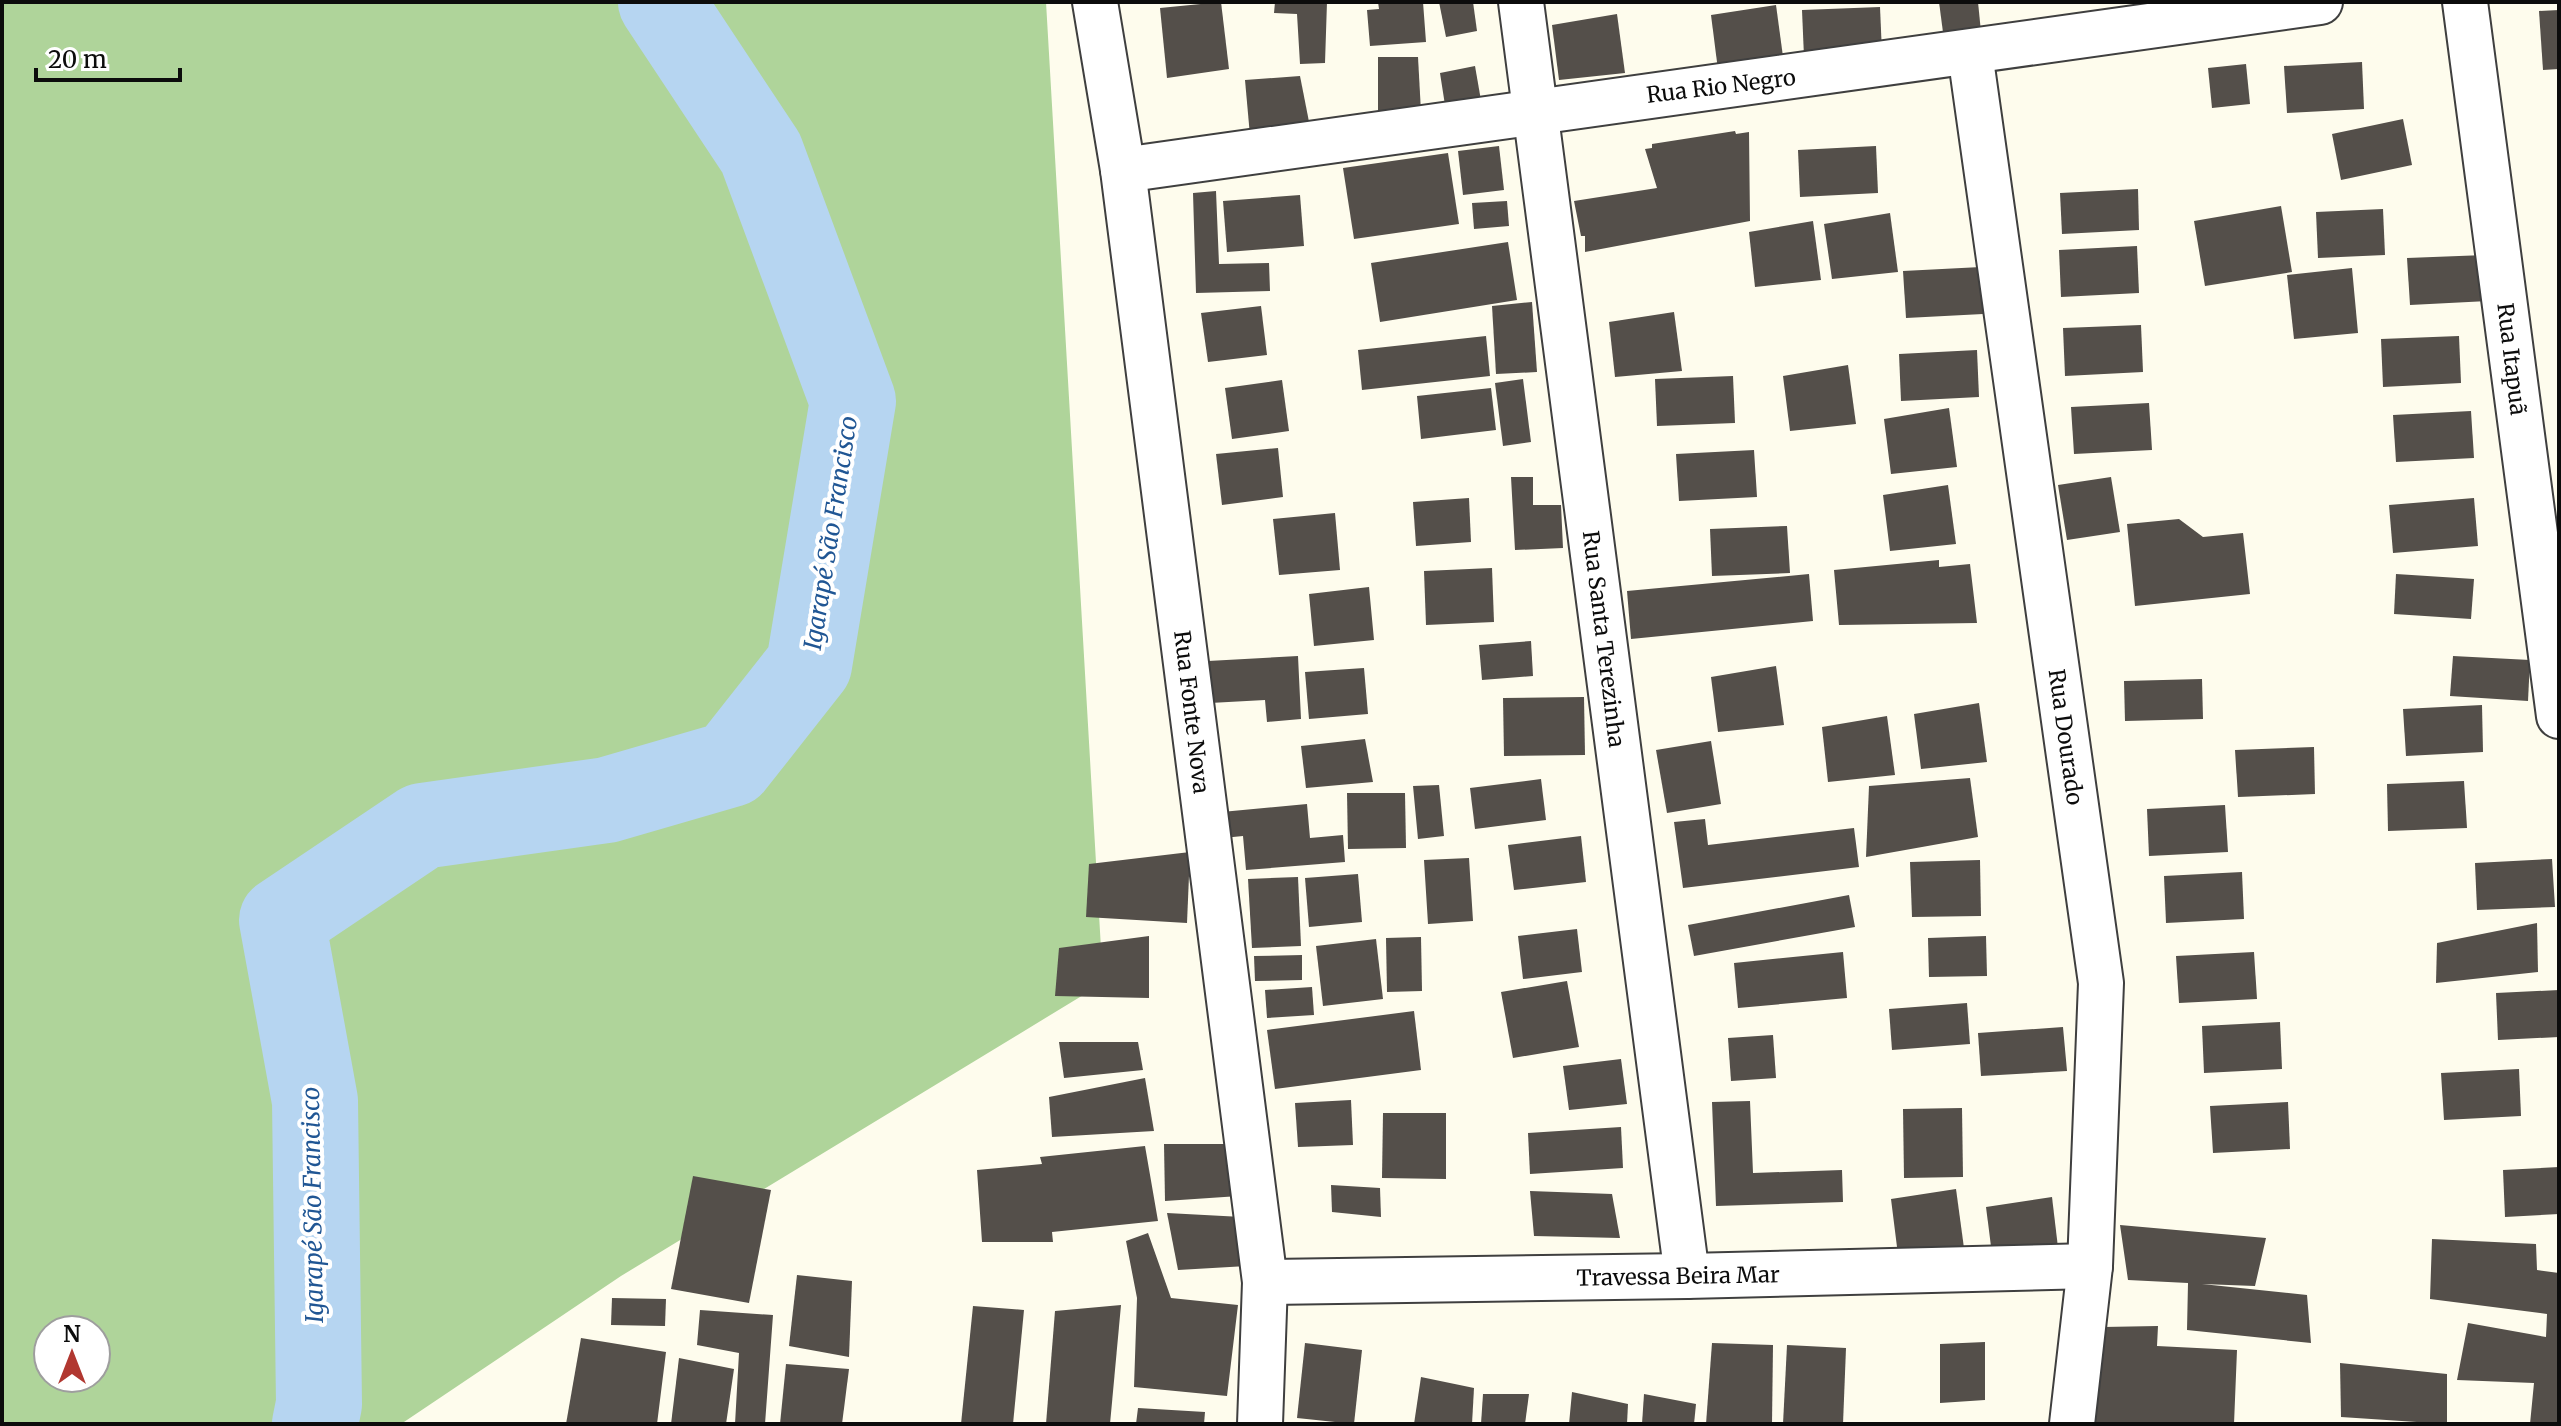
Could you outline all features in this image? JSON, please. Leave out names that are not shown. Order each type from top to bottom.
[{"type":"street","name":"Rua Fonte Nova","points":[[1095,2],[1123,170],[1265,1282],[1260,1424]]},
{"type":"street","name":"Rua Santa Terezinha","points":[[1521,2],[1687,1276]]},
{"type":"street","name":"Rua Rio Negro","points":[[1123,170],[2320,2]]},
{"type":"street","name":"Rua Itapuã","points":[[2465,2],[2559,716]]},
{"type":"street","name":"Rua Dourado","points":[[1970,53],[2101,983],[2090,1266],[2072,1424]]},
{"type":"street","name":"Travessa Beira Mar","points":[[1265,1282],[2090,1266]]},
{"type":"green space","points":[[2,2],[1046,2],[1103,983],[621,1276],[401,1424],[2,1424]]},
{"type":"building","points":[[1221,2],[1229,69],[1167,78],[1160,8]]},
{"type":"building","points":[[1275,2],[1327,2],[1325,63],[1300,64],[1297,14],[1274,13]]},
{"type":"building","points":[[1378,2],[1423,2],[1426,42],[1370,46],[1367,10],[1379,9]]},
{"type":"building","points":[[1439,2],[1473,2],[1477,31],[1446,37]]},
{"type":"building","points":[[1939,2],[1978,2],[1981,32],[1944,40]]},
{"type":"building","points":[[1776,5],[1784,64],[1718,70],[1711,15]]},
{"type":"building","points":[[1880,7],[1882,53],[1804,57],[1802,10]]},
{"type":"building","points":[[2559,10],[2559,69],[2543,70],[2539,11]]},
{"type":"building","points":[[1617,14],[1625,73],[1559,80],[1552,25]]},
{"type":"building","points":[[1378,57],[1418,57],[1421,112],[1378,111]]},
{"type":"building","points":[[2362,62],[2364,109],[2287,113],[2284,66]]},
{"type":"building","points":[[2246,64],[2250,104],[2212,108],[2208,68]]},
{"type":"building","points":[[1475,66],[1483,112],[1447,118],[1440,73]]},
{"type":"building","points":[[1300,76],[1312,137],[1251,147],[1245,80]]},
{"type":"building","points":[[2403,119],[2412,165],[2341,180],[2332,134]]},
{"type":"building","points":[[1735,131],[1736,134],[1749,132],[1750,221],[1585,252],[1585,236],[1581,236],[1574,201],[1657,188],[1645,149],[1652,148],[1652,144]]},
{"type":"building","points":[[1499,146],[1504,190],[1463,195],[1458,151]]},
{"type":"building","points":[[1876,146],[1878,193],[1800,197],[1798,150]]},
{"type":"building","points":[[1448,153],[1459,224],[1354,239],[1343,168]]},
{"type":"building","points":[[2138,189],[2139,230],[2062,234],[2060,193]]},
{"type":"building","points":[[1216,191],[1219,264],[1269,263],[1270,291],[1196,293],[1193,193]]},
{"type":"building","points":[[1300,195],[1304,246],[1227,252],[1223,201]]},
{"type":"building","points":[[1507,201],[1509,226],[1474,229],[1472,203]]},
{"type":"building","points":[[2281,206],[2292,272],[2205,286],[2194,221]]},
{"type":"building","points":[[2383,209],[2385,255],[2318,258],[2316,212]]},
{"type":"building","points":[[1890,213],[1898,272],[1832,279],[1824,224]]},
{"type":"building","points":[[1813,221],[1821,280],[1755,287],[1749,232]]},
{"type":"building","points":[[1508,242],[1517,300],[1380,322],[1371,263]]},
{"type":"building","points":[[2137,246],[2139,293],[2061,297],[2059,250]]},
{"type":"building","points":[[2485,255],[2488,301],[2410,305],[2407,258]]},
{"type":"building","points":[[1981,267],[1983,314],[1906,318],[1903,271]]},
{"type":"building","points":[[2352,268],[2358,333],[2294,339],[2287,275]]},
{"type":"building","points":[[1532,302],[1537,372],[1496,374],[1492,306]]},
{"type":"building","points":[[1261,306],[1267,355],[1208,362],[1201,313]]},
{"type":"building","points":[[1674,312],[1682,371],[1615,377],[1609,322]]},
{"type":"building","points":[[2141,325],[2143,372],[2065,376],[2063,328]]},
{"type":"building","points":[[1486,336],[1490,376],[1362,390],[1358,350]]},
{"type":"building","points":[[2459,336],[2461,383],[2383,387],[2381,339]]},
{"type":"building","points":[[1977,350],[1979,397],[1901,401],[1899,354]]},
{"type":"building","points":[[1848,365],[1856,424],[1790,431],[1783,376]]},
{"type":"building","points":[[1733,376],[1735,423],[1657,426],[1655,379]]},
{"type":"building","points":[[1523,379],[1531,442],[1503,446],[1495,383]]},
{"type":"building","points":[[1282,380],[1289,431],[1232,439],[1225,388]]},
{"type":"building","points":[[1491,388],[1496,430],[1421,439],[1417,396]]},
{"type":"building","points":[[2149,403],[2152,450],[2074,454],[2071,407]]},
{"type":"building","points":[[1949,408],[1957,467],[1891,474],[1884,419]]},
{"type":"building","points":[[2471,411],[2474,458],[2396,462],[2393,415]]},
{"type":"building","points":[[1278,448],[1283,497],[1222,505],[1216,454]]},
{"type":"building","points":[[1754,450],[1757,497],[1679,501],[1676,454]]},
{"type":"building","points":[[1511,477],[1533,477],[1533,505],[1561,505],[1563,548],[1515,550]]},
{"type":"building","points":[[2111,477],[2120,532],[2067,540],[2058,485]]},
{"type":"building","points":[[1948,485],[1956,544],[1890,551],[1883,495]]},
{"type":"building","points":[[1469,498],[1471,542],[1416,546],[1413,502]]},
{"type":"building","points":[[2474,498],[2478,546],[2393,553],[2389,505]]},
{"type":"building","points":[[1335,513],[1340,570],[1279,575],[1273,519]]},
{"type":"building","points":[[2179,519],[2203,537],[2243,533],[2250,594],[2135,606],[2127,524]]},
{"type":"building","points":[[1787,526],[1790,573],[1712,576],[1710,529]]},
{"type":"building","points":[[1939,560],[1939,567],[1970,564],[1977,623],[1839,625],[1834,570]]},
{"type":"building","points":[[1492,568],[1494,622],[1426,625],[1424,571]]},
{"type":"building","points":[[1809,574],[1813,621],[1631,639],[1627,591]]},
{"type":"building","points":[[2396,574],[2474,579],[2471,619],[2394,614]]},
{"type":"building","points":[[1369,587],[1374,640],[1314,646],[1309,594]]},
{"type":"building","points":[[1531,641],[1533,676],[1482,680],[1479,645]]},
{"type":"building","points":[[1298,656],[1301,719],[1267,722],[1265,700],[1210,703],[1208,661]]},
{"type":"building","points":[[2453,656],[2530,660],[2528,701],[2450,696]]},
{"type":"building","points":[[1776,666],[1784,725],[1718,732],[1711,677]]},
{"type":"building","points":[[1364,668],[1368,714],[1309,719],[1305,672]]},
{"type":"building","points":[[2202,679],[2203,719],[2125,721],[2124,681]]},
{"type":"building","points":[[1584,697],[1585,755],[1504,756],[1503,698]]},
{"type":"building","points":[[1979,703],[1987,762],[1921,769],[1914,714]]},
{"type":"building","points":[[2482,705],[2483,752],[2406,756],[2403,709]]},
{"type":"building","points":[[1887,716],[1895,775],[1828,782],[1822,727]]},
{"type":"building","points":[[1365,739],[1373,782],[1306,788],[1301,746]]},
{"type":"building","points":[[1711,741],[1721,804],[1667,813],[1656,750]]},
{"type":"building","points":[[2314,747],[2315,794],[2238,797],[2235,750]]},
{"type":"building","points":[[1970,778],[1978,837],[1866,857],[1869,786]]},
{"type":"building","points":[[1541,779],[1546,820],[1475,829],[1470,788]]},
{"type":"building","points":[[2464,781],[2467,828],[2388,831],[2387,784]]},
{"type":"building","points":[[1439,785],[1444,836],[1418,839],[1413,786]]},
{"type":"building","points":[[1347,793],[1405,793],[1406,848],[1348,849]]},
{"type":"building","points":[[1307,804],[1310,838],[1343,835],[1345,862],[1246,870],[1243,836],[1213,839],[1211,813]]},
{"type":"building","points":[[2225,805],[2228,852],[2149,856],[2147,809]]},
{"type":"building","points":[[1705,819],[1708,845],[1854,828],[1859,867],[1683,888],[1674,822]]},
{"type":"building","points":[[1581,836],[1586,882],[1514,890],[1508,845]]},
{"type":"building","points":[[1190,852],[1187,923],[1086,917],[1089,864]]},
{"type":"building","points":[[1469,858],[1473,921],[1428,924],[1424,860]]},
{"type":"building","points":[[2552,859],[2555,907],[2477,910],[2475,863]]},
{"type":"building","points":[[1980,860],[1981,916],[1912,917],[1910,862]]},
{"type":"building","points":[[2242,872],[2244,919],[2166,923],[2164,876]]},
{"type":"building","points":[[1358,874],[1362,922],[1309,927],[1305,878]]},
{"type":"building","points":[[1298,877],[1301,946],[1252,948],[1248,879]]},
{"type":"building","points":[[1849,895],[1855,927],[1694,956],[1688,925]]},
{"type":"building","points":[[2537,923],[2538,972],[2436,983],[2437,943]]},
{"type":"building","points":[[1577,929],[1582,972],[1523,979],[1518,936]]},
{"type":"building","points":[[1149,936],[1149,998],[1055,996],[1059,948]]},
{"type":"building","points":[[1986,936],[1987,976],[1929,977],[1928,938]]},
{"type":"building","points":[[1421,937],[1422,991],[1387,992],[1386,938]]},
{"type":"building","points":[[1376,939],[1383,999],[1323,1006],[1316,946]]},
{"type":"building","points":[[1843,952],[1847,998],[1738,1008],[1734,963]]},
{"type":"building","points":[[2254,952],[2257,999],[2179,1003],[2176,956]]},
{"type":"building","points":[[1302,955],[1302,980],[1255,981],[1254,956]]},
{"type":"building","points":[[1567,981],[1579,1047],[1513,1058],[1501,992]]},
{"type":"building","points":[[1312,987],[1314,1015],[1267,1018],[1265,990]]},
{"type":"building","points":[[2559,990],[2559,1037],[2498,1040],[2496,993]]},
{"type":"building","points":[[1967,1003],[1970,1044],[1892,1050],[1889,1009]]},
{"type":"building","points":[[1414,1011],[1421,1070],[1275,1089],[1267,1030]]},
{"type":"building","points":[[2280,1022],[2282,1069],[2204,1073],[2202,1026]]},
{"type":"building","points":[[2063,1027],[2067,1071],[1981,1076],[1978,1033]]},
{"type":"building","points":[[1773,1035],[1776,1078],[1731,1081],[1728,1038]]},
{"type":"building","points":[[1059,1042],[1138,1042],[1143,1070],[1064,1078]]},
{"type":"building","points":[[1621,1059],[1627,1104],[1569,1110],[1563,1066]]},
{"type":"building","points":[[2519,1069],[2521,1116],[2444,1120],[2441,1073]]},
{"type":"building","points":[[1145,1078],[1154,1131],[1052,1137],[1049,1097]]},
{"type":"building","points":[[1351,1100],[1353,1145],[1298,1147],[1295,1103]]},
{"type":"building","points":[[1750,1101],[1753,1173],[1842,1170],[1843,1202],[1716,1206],[1712,1102]]},
{"type":"building","points":[[2288,1102],[2290,1149],[2213,1153],[2210,1106]]},
{"type":"building","points":[[1962,1108],[1963,1177],[1904,1178],[1903,1109]]},
{"type":"building","points":[[1383,1113],[1446,1113],[1446,1179],[1382,1178]]},
{"type":"building","points":[[1621,1127],[1623,1168],[1530,1174],[1528,1133]]},
{"type":"building","points":[[1164,1144],[1225,1144],[1239,1196],[1165,1201]]},
{"type":"building","points":[[1145,1146],[1158,1221],[1052,1232],[1053,1242],[982,1242],[977,1170],[1042,1164],[1040,1157]]},
{"type":"building","points":[[2559,1167],[2559,1214],[2505,1217],[2503,1170]]},
{"type":"building","points":[[693,1176],[771,1190],[749,1303],[671,1289]]},
{"type":"building","points":[[1331,1185],[1380,1188],[1381,1217],[1332,1212]]},
{"type":"building","points":[[1956,1189],[1964,1248],[1898,1255],[1891,1199]]},
{"type":"building","points":[[1530,1191],[1612,1194],[1620,1238],[1534,1236]]},
{"type":"building","points":[[2052,1197],[2059,1256],[1993,1262],[1986,1207]]},
{"type":"building","points":[[1167,1213],[1242,1217],[1247,1266],[1178,1270]]},
{"type":"building","points":[[2120,1225],[2266,1238],[2255,1286],[2202,1284],[2307,1295],[2311,1343],[2187,1330],[2188,1283],[2128,1280]]},
{"type":"building","points":[[1148,1233],[1171,1298],[1238,1305],[1227,1396],[1134,1387],[1137,1298],[1126,1241]]},
{"type":"building","points":[[2432,1239],[2536,1244],[2537,1270],[2559,1273],[2559,1424],[2530,1424],[2534,1383],[2457,1380],[2468,1323],[2546,1337],[2547,1314],[2430,1299]]},
{"type":"building","points":[[797,1275],[852,1281],[849,1357],[789,1346]]},
{"type":"building","points":[[612,1298],[666,1299],[665,1326],[611,1325]]},
{"type":"building","points":[[1121,1305],[1110,1424],[1046,1424],[1055,1311]]},
{"type":"building","points":[[973,1306],[1024,1310],[1013,1424],[961,1424]]},
{"type":"building","points":[[700,1310],[773,1315],[765,1424],[735,1424],[739,1353],[697,1345]]},
{"type":"building","points":[[2158,1326],[2157,1346],[2237,1350],[2234,1424],[2095,1424],[2103,1327]]},
{"type":"building","points":[[581,1338],[666,1352],[657,1424],[566,1424]]},
{"type":"building","points":[[1985,1342],[1985,1400],[1940,1403],[1940,1344]]},
{"type":"building","points":[[1305,1343],[1362,1350],[1354,1424],[1297,1418]]},
{"type":"building","points":[[1712,1343],[1773,1345],[1772,1424],[1706,1424]]},
{"type":"building","points":[[1787,1345],[1846,1348],[1843,1424],[1783,1424]]},
{"type":"building","points":[[679,1358],[734,1369],[726,1424],[671,1424]]},
{"type":"building","points":[[2340,1363],[2447,1374],[2447,1424],[2341,1417]]},
{"type":"building","points":[[786,1364],[849,1369],[842,1424],[780,1424]]},
{"type":"building","points":[[1421,1377],[1474,1388],[1472,1424],[1414,1424]]},
{"type":"building","points":[[1572,1392],[1628,1404],[1627,1424],[1569,1424]]},
{"type":"building","points":[[1483,1394],[1529,1394],[1525,1424],[1481,1424]]},
{"type":"building","points":[[1644,1394],[1696,1404],[1694,1424],[1642,1424]]},
{"type":"building","points":[[1138,1408],[1205,1412],[1204,1424],[1136,1424]]},
{"type":"waterway","name":"Igarapé São Francisco","points":[[315,1424],[319,1404],[315,1101],[282,920],[422,826],[607,800],[731,764],[809,665],[853,401],[761,153],[661,2]]}]
